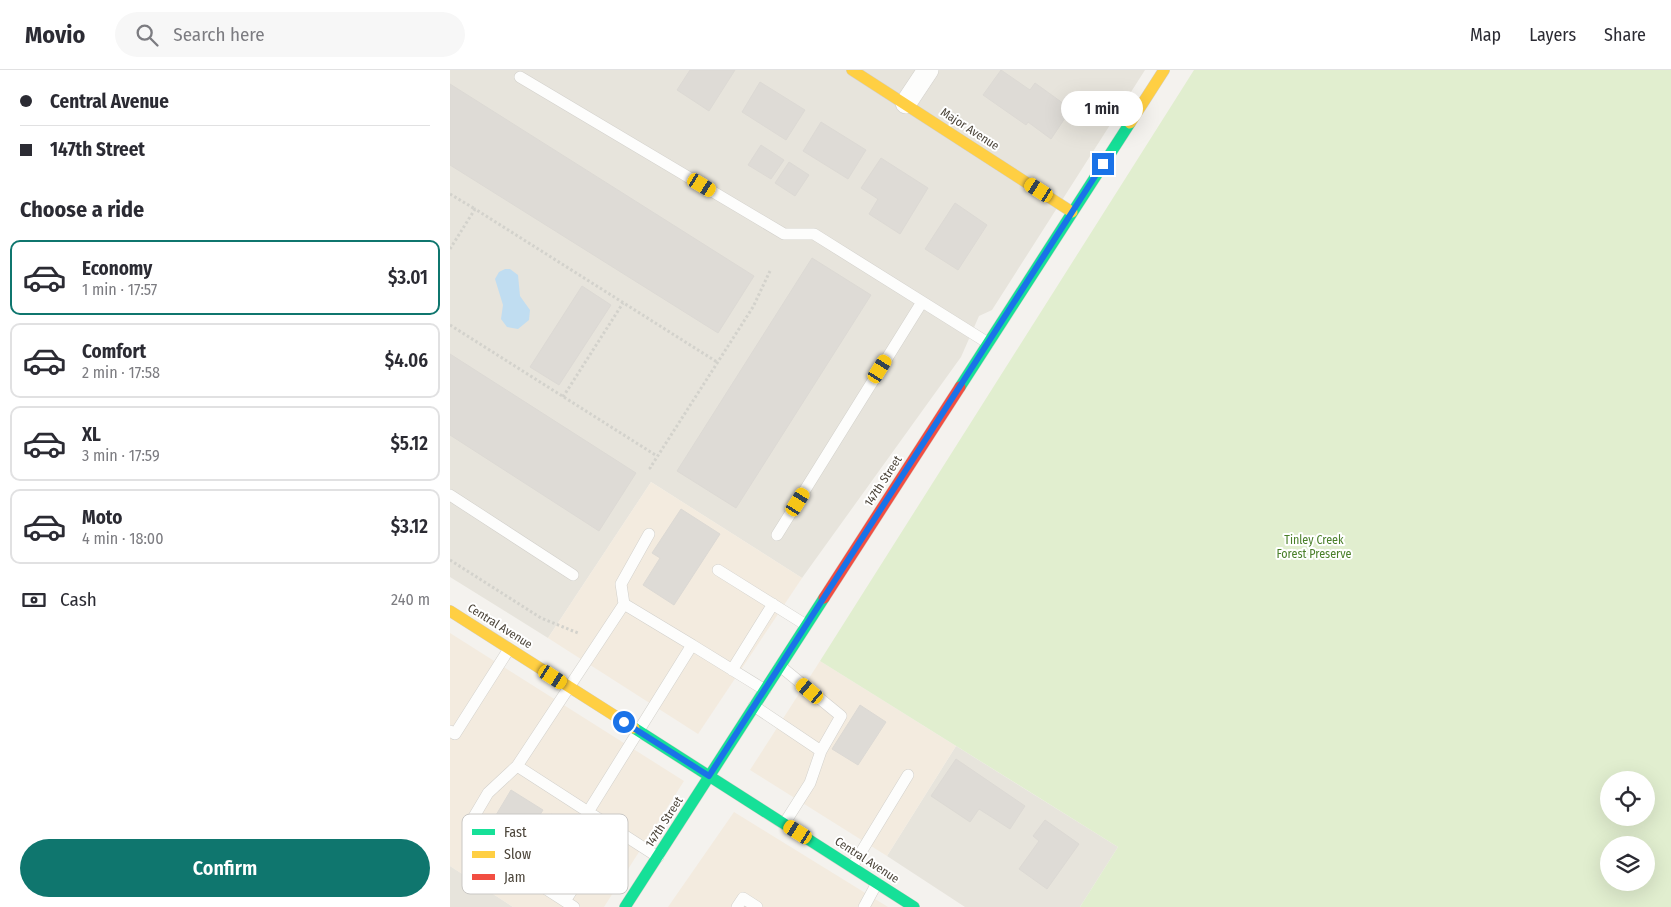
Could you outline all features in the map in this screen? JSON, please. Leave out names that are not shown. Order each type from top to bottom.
[{"type":"main road","name":"Major Avenue","points":[[852,70],[1072,212]]},
{"type":"main road","name":"147th Street","points":[[626,907],[1164,70]]},
{"type":"main road","name":"Central Avenue","points":[[450,611],[914,907]]},
{"type":"street","points":[[906,104],[928,70]]},
{"type":"lane","points":[[520,77],[784,234],[814,234],[988,343]]},
{"type":"lane","points":[[777,535],[922,302]]},
{"type":"lane","points":[[450,496],[573,575]]},
{"type":"lane","points":[[476,814],[488,793],[517,766],[624,604],[621,584],[648,534]]},
{"type":"lane","points":[[718,570],[806,626]]},
{"type":"lane","points":[[624,604],[764,690]]},
{"type":"lane","points":[[732,670],[773,604]]},
{"type":"lane","points":[[588,812],[692,645]]},
{"type":"lane","points":[[452,736],[509,649]]},
{"type":"lane","points":[[780,666],[841,716],[821,751],[810,783],[784,824]]},
{"type":"lane","points":[[754,706],[821,751]]},
{"type":"lane","points":[[517,766],[591,814]]},
{"type":"lane","points":[[852,867],[908,775]]},
{"type":"lane","points":[[628,838],[658,857]]},
{"type":"lane","points":[[864,907],[878,884]]},
{"type":"lane","points":[[554,894],[570,904]]},
{"type":"lane","points":[[737,907],[743,898],[757,907]]},
{"type":"path","points":[[450,194],[717,362]]},
{"type":"path","points":[[450,249],[475,210]]},
{"type":"path","points":[[651,469],[657,456],[753,307],[770,271]]},
{"type":"path","points":[[563,396],[623,303]]},
{"type":"path","points":[[450,325],[657,456]]},
{"type":"path","points":[[450,560],[541,618],[578,633]]},
{"type":"shaded area","points":[[450,70],[1145,70],[992,310],[979,316],[961,357],[802,578],[651,482],[548,638],[450,577]]},
{"type":"shaded area","points":[[651,482],[802,578],[698,734],[548,638]]},
{"type":"shaded area","points":[[450,633],[684,781],[628,869],[628,814],[462,814],[462,874],[450,866]]},
{"type":"shaded area","points":[[820,661],[956,746],[887,856],[750,770]]},
{"type":"shaded area","points":[[956,746],[1118,847],[1080,907],[965,907],[887,856]]},
{"type":"shaded area","points":[[734,812],[888,907],[668,907]]},
{"type":"shaded area","points":[[450,866],[462,874],[462,894],[493,894],[513,907],[450,907]]},
{"type":"shaded area","points":[[493,894],[612,894],[604,907],[513,907]]},
{"type":"green space","name":"Tinley Creek Forest Preserve","points":[[1194,70],[1671,70],[1671,907],[1080,907],[1118,847],[820,661]]},
{"type":"water","points":[[510,269],[518,275],[520,296],[530,310],[529,320],[518,329],[507,327],[501,319],[503,305],[495,279],[499,272]]},
{"type":"building","points":[[690,70],[735,70],[709,111],[677,90]]},
{"type":"building","points":[[1001,70],[1030,90],[1035,83],[1071,109],[1051,139],[1028,122],[1026,125],[983,95]]},
{"type":"building","points":[[760,82],[805,110],[786,140],[742,112]]},
{"type":"building","points":[[450,84],[754,276],[718,333],[450,165]]},
{"type":"building","points":[[821,122],[866,150],[848,179],[803,151]]},
{"type":"building","points":[[761,145],[784,160],[771,179],[748,165]]},
{"type":"building","points":[[881,158],[928,188],[900,234],[869,214],[878,199],[861,188]]},
{"type":"building","points":[[789,162],[809,175],[795,196],[775,183]]},
{"type":"building","points":[[955,203],[987,225],[958,270],[925,249]]},
{"type":"building","points":[[812,258],[871,295],[736,508],[677,471]]},
{"type":"building","points":[[582,286],[611,305],[559,385],[530,367]]},
{"type":"building","points":[[450,354],[636,473],[599,531],[450,435]]},
{"type":"building","points":[[681,509],[720,534],[674,605],[643,585],[660,558],[652,553]]},
{"type":"building","points":[[860,705],[886,722],[858,765],[832,749]]},
{"type":"building","points":[[956,759],[1025,806],[1010,829],[979,809],[970,822],[931,796]]},
{"type":"building","points":[[511,790],[543,810],[540,814],[497,814]]},
{"type":"building","points":[[1045,820],[1079,844],[1047,889],[1019,869],[1039,841],[1033,836]]},
{"type":"traffic: fast","points":[[960,387],[1130,123]]},
{"type":"traffic: fast","points":[[625,907],[824,598]]},
{"type":"traffic: fast","points":[[634,728],[914,907]]},
{"type":"traffic: slow","points":[[852,70],[1072,212]]},
{"type":"traffic: slow","points":[[1130,123],[1164,70]]},
{"type":"traffic: slow","points":[[450,611],[634,728]]},
{"type":"traffic: jam","points":[[824,598],[960,387]]},
{"type":"route","points":[[624,722],[709,776],[1103,164]]}]
